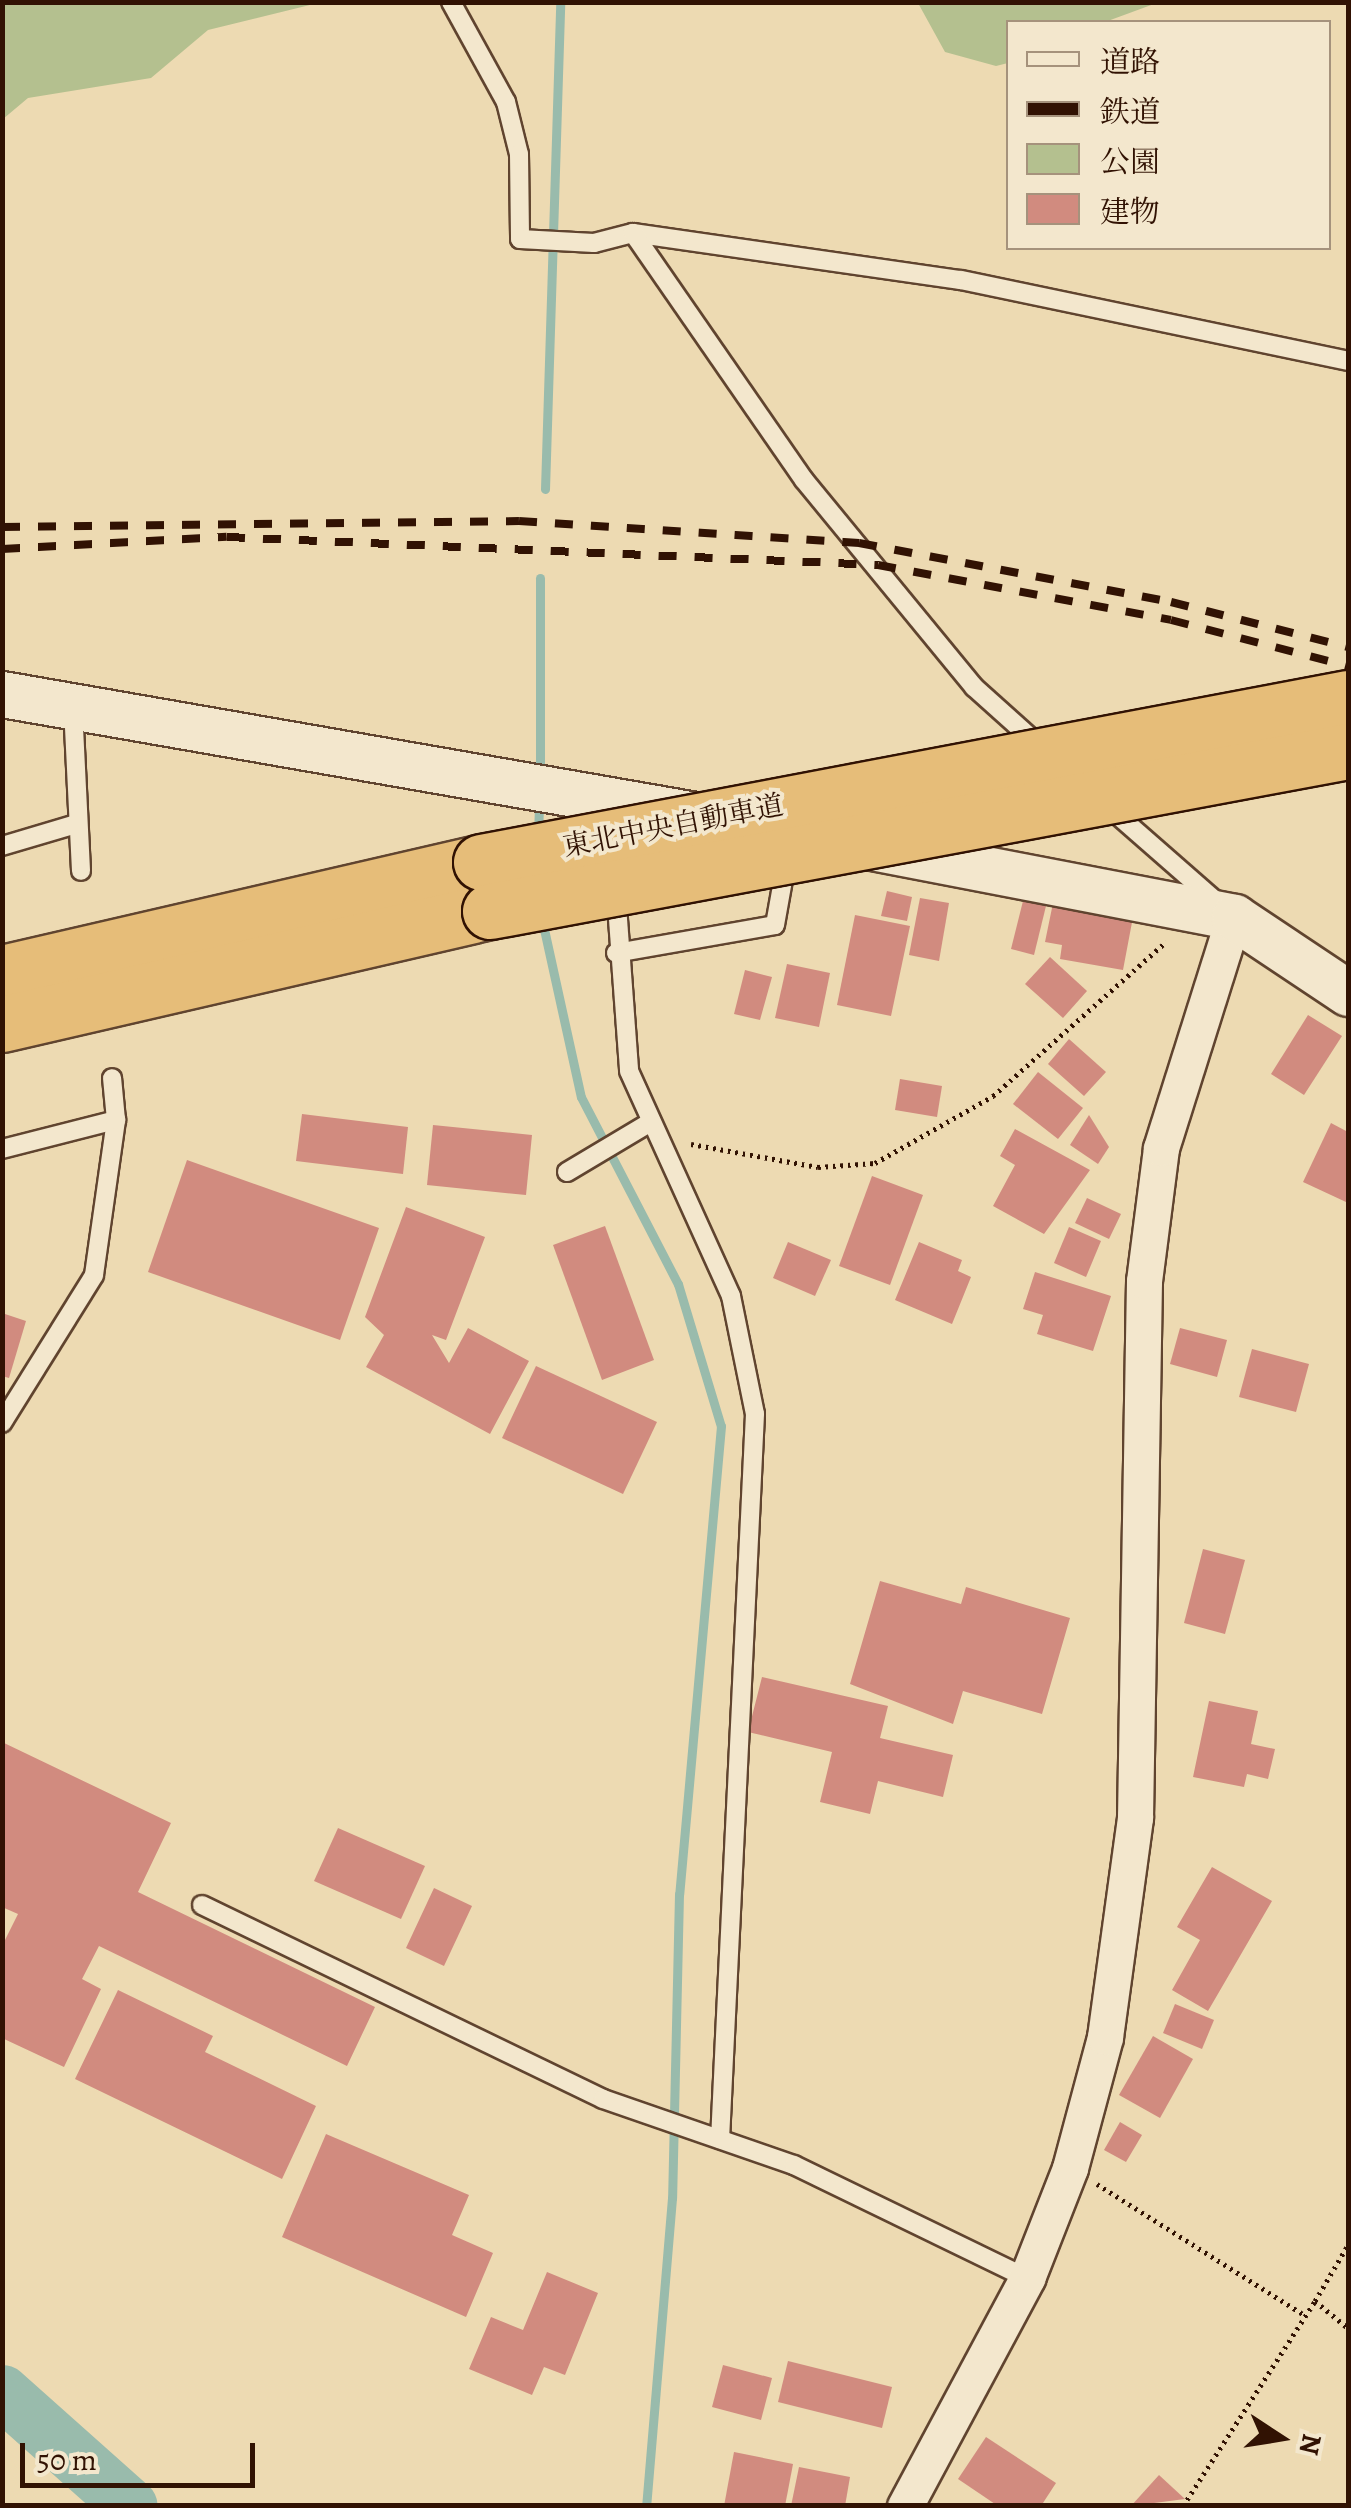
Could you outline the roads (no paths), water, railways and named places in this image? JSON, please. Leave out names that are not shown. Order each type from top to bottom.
[{"type":"highway","name":"東北中央自動車道","points":[[2,1024],[485,887],[1348,698]]},
{"type":"highway","name":"東北中央自動車道","points":[[2,973],[485,887],[1348,751]]},
{"type":"street","points":[[2,694],[504,780],[1218,914],[1348,993]]},
{"type":"street","points":[[905,2506],[1027,2278],[1070,2168],[1105,2037],[1129,1884],[1144,1281],[1160,1148],[1218,914]]},
{"type":"lane","points":[[451,2],[506,102],[519,154],[520,239],[594,243],[633,233],[960,280],[1348,362]]},
{"type":"lane","points":[[633,233],[804,480],[974,687],[1218,914]]},
{"type":"lane","points":[[73,707],[81,870]]},
{"type":"lane","points":[[609,800],[616,953],[629,1071],[731,1296],[755,1414],[720,2139]]},
{"type":"lane","points":[[2,846],[76,824]]},
{"type":"lane","points":[[616,953],[775,925],[790,832]]},
{"type":"lane","points":[[2,1423],[94,1275],[116,1120],[112,1078]]},
{"type":"lane","points":[[2,1149],[116,1120]]},
{"type":"lane","points":[[570,1170],[654,1129]]},
{"type":"lane","points":[[202,1905],[654,2116],[794,2165],[1027,2278]]},
{"type":"waterway","points":[[545,489],[560,2]]},
{"type":"waterway","points":[[540,578],[540,775]]},
{"type":"waterway","points":[[538,835],[539,800]]},
{"type":"waterway","points":[[542,920],[581,1097],[678,1284],[721,1426],[679,1894],[672,2198],[646,2506]]},
{"type":"waterway","points":[[2,2392],[130,2506]]},
{"type":"railway","points":[[2,527],[519,521],[859,543],[1171,602],[1348,647]]},
{"type":"railway","points":[[2,549],[227,537],[878,565],[1171,620],[1348,666]]}]
